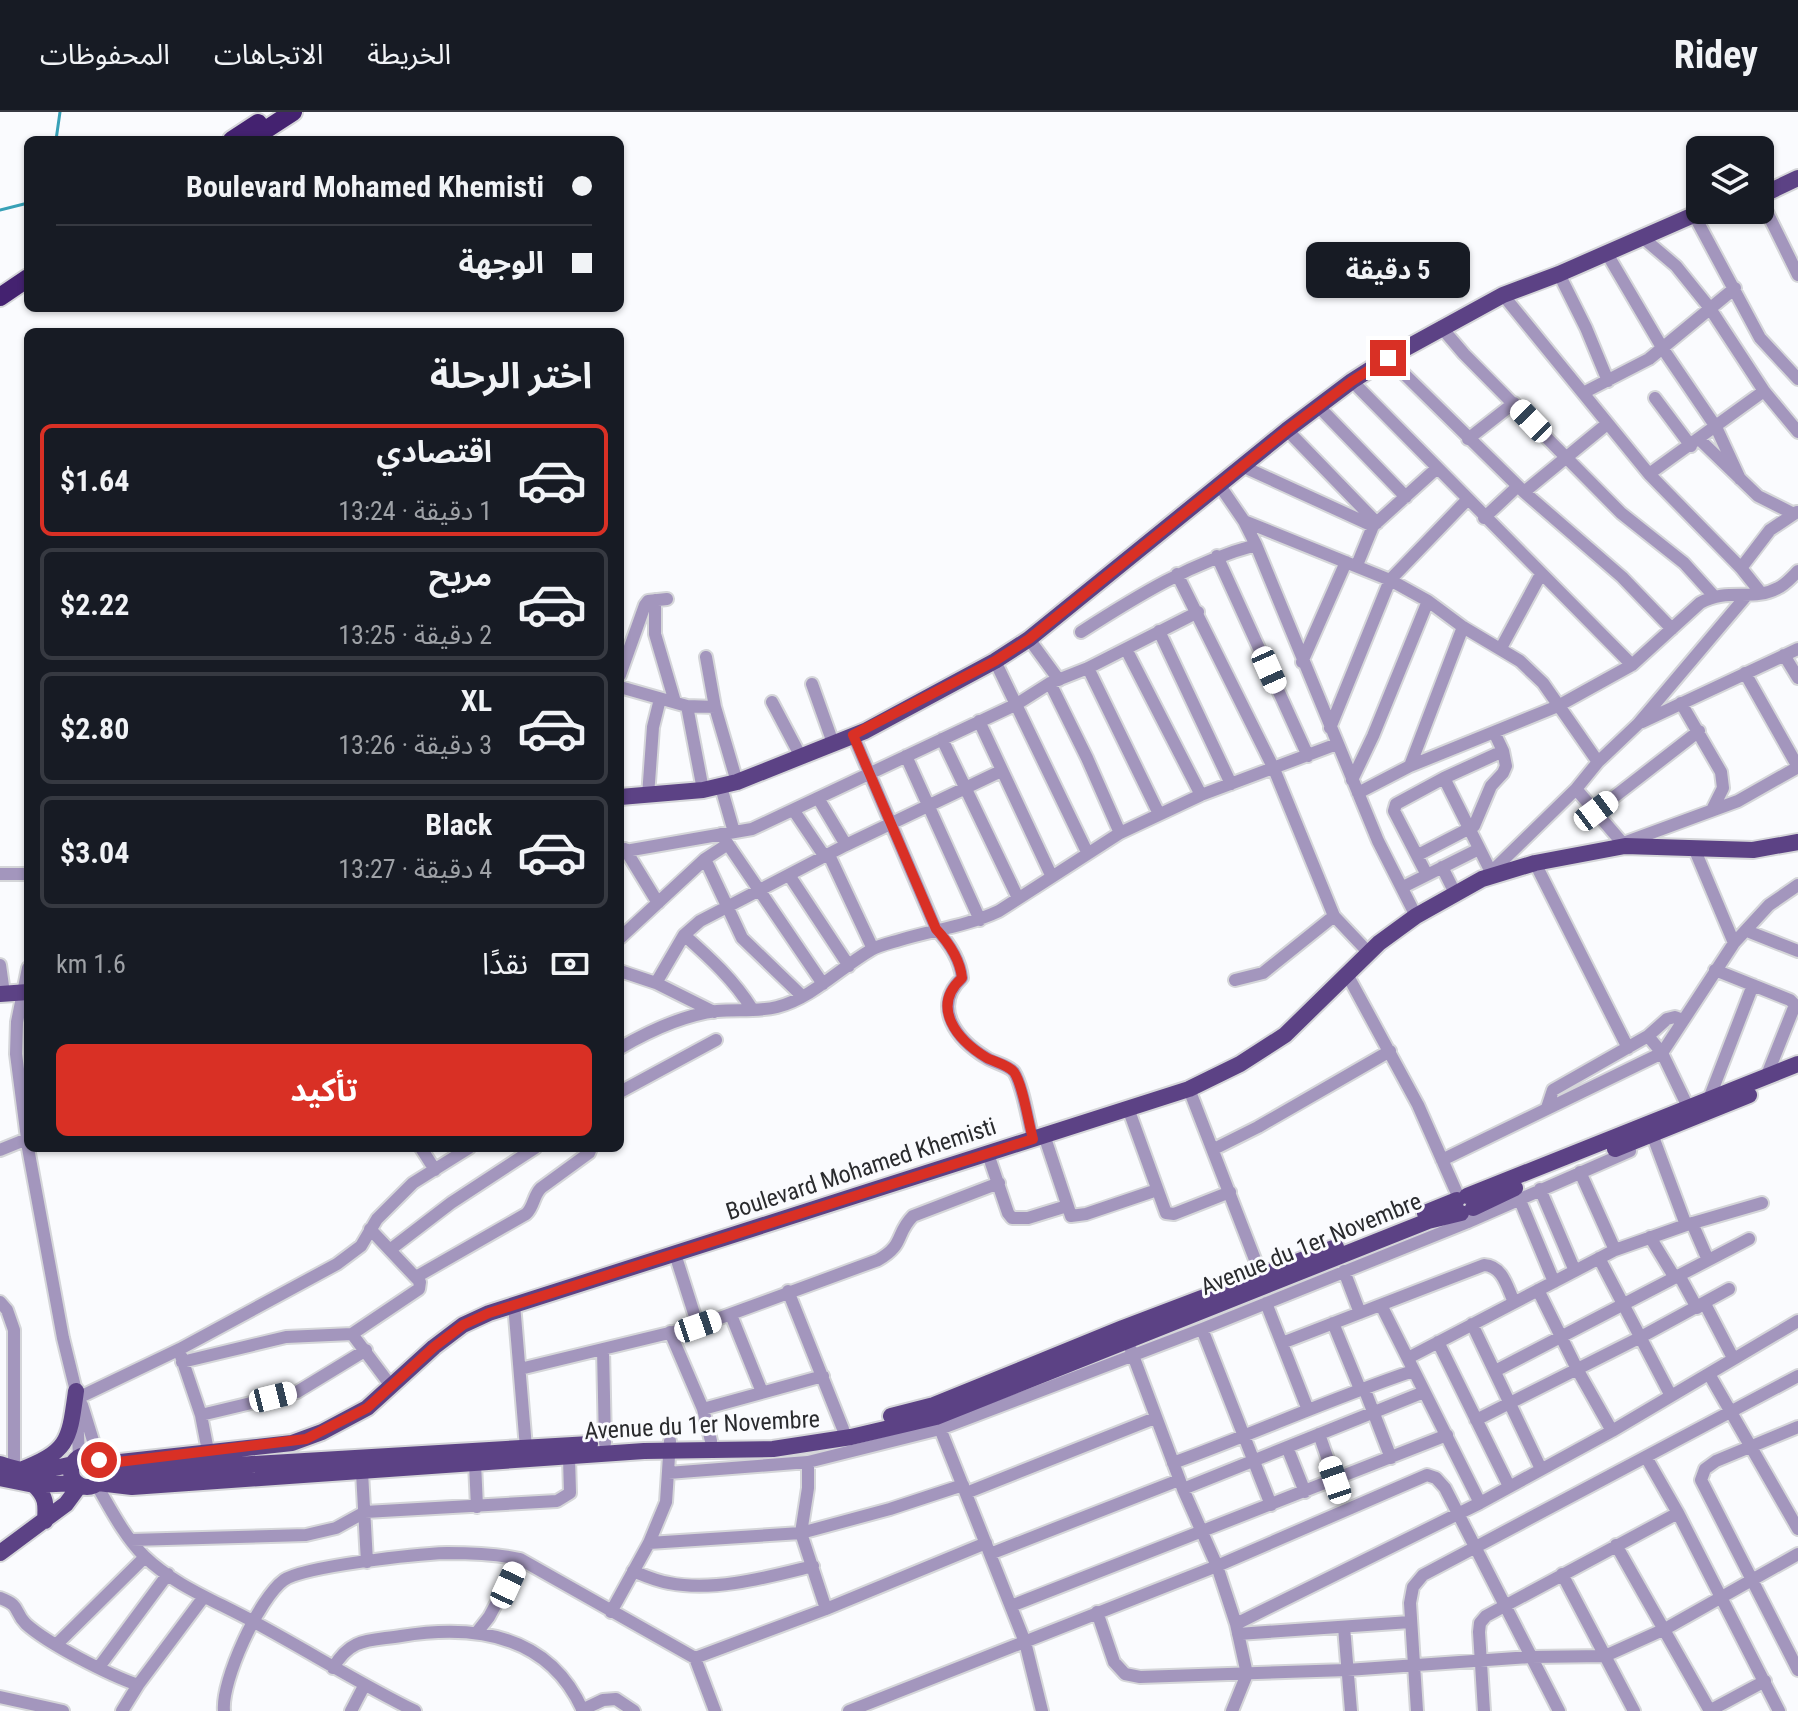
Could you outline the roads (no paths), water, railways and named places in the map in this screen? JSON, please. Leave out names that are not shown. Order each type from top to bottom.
[{"type":"highway","points":[[238,136],[273,112]]},
{"type":"highway","points":[[256,136],[293,112]]},
{"type":"highway","points":[[0,297],[24,281]]},
{"type":"highway","points":[[0,307],[24,291]]},
{"type":"main road","points":[[1774,190],[1798,178]]},
{"type":"main road","points":[[624,797],[703,790],[729,784],[853,735],[995,661],[1029,639],[1352,381],[1441,327],[1503,295],[1559,274],[1686,218]]},
{"type":"main road","name":"Boulevard Mohamed Khemisti","points":[[94,1476],[208,1451],[306,1439],[367,1408],[463,1325],[514,1304],[1189,1089],[1240,1064],[1285,1035],[1348,976],[1368,952],[1416,916],[1487,876],[1623,845],[1753,850],[1798,842]]},
{"type":"main road","points":[[2,994],[24,992]]},
{"type":"main road","name":"Avenue du 1er Novembre","points":[[94,1476],[132,1487],[569,1457],[711,1441],[783,1439],[843,1429],[934,1405],[1128,1342],[1261,1275],[1465,1207],[1688,1107],[1798,1064]]},
{"type":"main road","name":"Avenue du 1er Novembre","points":[[94,1476],[605,1443],[773,1449],[816,1445],[938,1423],[1128,1342],[1428,1221],[1653,1137],[1798,1075]]},
{"type":"main road","points":[[8,1470],[48,1459],[64,1444],[78,1394]]},
{"type":"main road","points":[[8,1470],[36,1472],[92,1455],[94,1476]]},
{"type":"main road","points":[[76,1460],[71,1474],[94,1476]]},
{"type":"main road","points":[[8,1470],[43,1493],[45,1521]]},
{"type":"main road","points":[[34,1485],[94,1476]]},
{"type":"main road","points":[[0,1553],[66,1504],[94,1476]]},
{"type":"street","points":[[1705,224],[1760,338],[1798,379]]},
{"type":"street","points":[[1773,224],[1798,275]]},
{"type":"street","points":[[1642,237],[1676,266],[1709,307],[1764,391],[1798,432]]},
{"type":"street","points":[[1606,252],[1663,349],[1716,427],[1740,479]]},
{"type":"street","points":[[1559,274],[1608,381]]},
{"type":"street","points":[[1583,393],[1663,349],[1735,288]]},
{"type":"street","points":[[1503,295],[1649,474],[1741,568],[1761,593]]},
{"type":"street","points":[[1441,327],[1621,513],[1684,563],[1713,595]]},
{"type":"street","points":[[1388,358],[1468,439],[1622,577],[1672,629]]},
{"type":"street","points":[[1352,381],[1632,665]]},
{"type":"street","points":[[1649,474],[1764,391]]},
{"type":"street","points":[[1655,398],[1695,443],[1758,496],[1796,513]]},
{"type":"street","points":[[1468,439],[1514,403]]},
{"type":"street","points":[[1318,406],[1406,497]]},
{"type":"street","points":[[1484,518],[1607,424]]},
{"type":"street","points":[[1287,430],[1375,525]]},
{"type":"street","points":[[1242,466],[1375,525]]},
{"type":"street","points":[[1302,662],[1352,563],[1375,525],[1436,469]]},
{"type":"street","points":[[1220,486],[1256,545],[1378,841],[1416,916]]},
{"type":"street","points":[[1330,728],[1390,580],[1467,500]]},
{"type":"street","points":[[1741,568],[1770,530],[1796,513]]},
{"type":"street","points":[[1244,521],[1390,580],[1501,648],[1532,671],[1598,762]]},
{"type":"street","points":[[1081,632],[1177,574],[1217,556],[1256,545]]},
{"type":"street","points":[[1217,556],[1308,756]]},
{"type":"street","points":[[1358,793],[1410,766],[1558,706],[1632,665],[1700,603],[1713,595],[1747,595],[1777,589],[1798,571]]},
{"type":"street","points":[[1177,574],[1274,769],[1334,916],[1368,952]]},
{"type":"street","points":[[1501,648],[1541,574]]},
{"type":"street","points":[[1444,778],[1479,849],[1487,876],[1638,724],[1747,595]]},
{"type":"street","points":[[624,664],[645,605],[661,600],[655,634],[681,704],[703,790]]},
{"type":"street","points":[[1352,780],[1428,601]]},
{"type":"street","points":[[624,851],[728,837],[752,829],[1017,704],[1198,612]]},
{"type":"street","points":[[1410,766],[1463,627]]},
{"type":"street","points":[[1159,631],[1231,784]]},
{"type":"street","points":[[1029,639],[1055,682],[1120,833]]},
{"type":"street","points":[[1126,649],[1201,795]]},
{"type":"street","points":[[1638,724],[1798,649]]},
{"type":"street","points":[[1784,655],[1798,678]]},
{"type":"street","points":[[706,657],[729,784],[728,837],[823,984]]},
{"type":"street","points":[[995,661],[1087,852]]},
{"type":"street","points":[[1088,668],[1159,814]]},
{"type":"street","points":[[1576,789],[1623,845],[1738,801],[1798,767],[1745,673]]},
{"type":"street","points":[[812,684],[833,743]]},
{"type":"street","points":[[624,688],[681,704],[715,707]]},
{"type":"street","points":[[648,796],[653,727],[660,699]]},
{"type":"street","points":[[772,702],[801,757]]},
{"type":"street","points":[[1681,703],[1713,756],[1723,782],[1721,795],[1712,810]]},
{"type":"street","points":[[979,721],[1051,875]]},
{"type":"street","points":[[1596,811],[1699,731]]},
{"type":"street","points":[[1418,855],[1469,830],[1479,820],[1491,786],[1505,770],[1503,751],[1494,732]]},
{"type":"street","points":[[853,735],[936,929],[950,943],[962,972],[962,978],[950,989],[946,1003],[950,1019],[970,1046],[1012,1069],[1071,1216],[1077,1217],[1157,1190]]},
{"type":"street","points":[[942,739],[1018,898]]},
{"type":"street","points":[[624,1046],[689,1017],[774,1008],[823,984],[873,949],[936,929],[980,920],[1087,852],[1159,814],[1337,744]]},
{"type":"street","points":[[1427,875],[1395,807],[1401,800],[1503,751]]},
{"type":"street","points":[[906,756],[980,920]]},
{"type":"street","points":[[656,983],[684,935],[700,921],[759,888],[1001,771]]},
{"type":"street","points":[[818,798],[846,845]]},
{"type":"street","points":[[794,811],[827,856],[873,949]]},
{"type":"street","points":[[624,934],[728,837]]},
{"type":"street","points":[[1694,848],[1734,943]]},
{"type":"street","points":[[1403,887],[1479,849]]},
{"type":"street","points":[[624,854],[658,903]]},
{"type":"street","points":[[705,859],[742,938],[801,995]]},
{"type":"street","points":[[1535,863],[1628,1048]]},
{"type":"street","points":[[1442,867],[1455,893]]},
{"type":"street","points":[[0,874],[24,874]]},
{"type":"street","points":[[789,875],[849,966]]},
{"type":"street","points":[[1442,1160],[1662,1053],[1734,943],[1769,905],[1798,885]]},
{"type":"street","points":[[1235,980],[1263,973],[1334,916]]},
{"type":"street","points":[[1747,931],[1797,947]]},
{"type":"street","points":[[684,935],[722,969],[752,1009]]},
{"type":"street","points":[[0,965],[2,994]]},
{"type":"street","points":[[1715,970],[1793,1001],[1796,1012],[1767,1075]]},
{"type":"street","points":[[624,972],[656,983],[714,1012]]},
{"type":"street","points":[[1348,976],[1418,1105],[1465,1207]]},
{"type":"street","points":[[1709,1099],[1753,985]]},
{"type":"street","points":[[24,996],[17,1022],[16,1054],[24,1114]]},
{"type":"street","points":[[1547,1108],[1553,1090],[1648,1036],[1667,1019],[1675,1017],[1683,1020]]},
{"type":"street","points":[[1648,1036],[1662,1053],[1688,1107]]},
{"type":"street","points":[[624,1090],[716,1040]]},
{"type":"street","points":[[1214,1149],[1390,1051]]},
{"type":"street","points":[[1189,1089],[1261,1275]]},
{"type":"street","points":[[1128,1108],[1164,1211],[1169,1214],[1230,1192]]},
{"type":"street","points":[[1232,1711],[1247,1674],[1237,1629],[1217,1566],[1200,1533],[1128,1342],[1202,1329],[1344,1271],[1465,1207],[1519,1198],[1653,1137],[1689,1224],[1708,1260]]},
{"type":"street","points":[[0,1150],[24,1145]]},
{"type":"street","points":[[29,1152],[63,1338],[94,1476],[131,1540],[145,1557],[203,1598],[252,1621],[397,1707],[415,1711]]},
{"type":"street","points":[[424,1152],[435,1170]]},
{"type":"street","points":[[78,1394],[181,1356],[337,1264],[361,1246],[370,1229],[413,1183],[463,1152]]},
{"type":"street","points":[[391,1249],[451,1203],[529,1152]]},
{"type":"street","points":[[416,1277],[526,1214],[541,1188],[589,1152]]},
{"type":"street","points":[[988,1154],[1012,1218],[1028,1218],[1067,1206]]},
{"type":"street","points":[[1580,1172],[1615,1250]]},
{"type":"street","points":[[520,1369],[698,1326],[878,1260],[895,1249],[903,1227],[913,1216],[999,1183]]},
{"type":"street","points":[[1540,1189],[1575,1271]]},
{"type":"street","points":[[1519,1198],[1554,1282]]},
{"type":"street","points":[[1173,1463],[1362,1388],[1410,1364],[1438,1342],[1615,1250],[1762,1203]]},
{"type":"street","points":[[181,1356],[286,1337],[352,1334],[419,1289],[421,1284],[416,1277],[370,1229]]},
{"type":"street","points":[[1650,1237],[1701,1306],[1733,1358]]},
{"type":"street","points":[[1495,1371],[1749,1239]]},
{"type":"street","points":[[675,1254],[698,1326]]},
{"type":"street","points":[[1599,1258],[1671,1396]]},
{"type":"street","points":[[1282,1343],[1490,1265],[1501,1274],[1514,1302]]},
{"type":"street","points":[[1344,1271],[1360,1313]]},
{"type":"street","points":[[1476,1420],[1729,1289]]},
{"type":"street","points":[[1538,1290],[1612,1431]]},
{"type":"street","points":[[788,1291],[843,1429]]},
{"type":"street","points":[[0,1302],[13,1323],[15,1357],[8,1470]]},
{"type":"street","points":[[1266,1303],[1308,1410]]},
{"type":"street","points":[[514,1304],[526,1448]]},
{"type":"street","points":[[1381,1305],[1480,1503]]},
{"type":"street","points":[[731,1315],[762,1392]]},
{"type":"street","points":[[1333,1323],[1391,1458]]},
{"type":"street","points":[[1237,1629],[1612,1431],[1797,1323]]},
{"type":"street","points":[[1472,1324],[1541,1469]]},
{"type":"street","points":[[1202,1329],[1271,1505]]},
{"type":"street","points":[[670,1332],[703,1409],[711,1441]]},
{"type":"street","points":[[352,1334],[391,1386]]},
{"type":"street","points":[[1438,1342],[1509,1486]]},
{"type":"street","points":[[603,1349],[605,1443]]},
{"type":"street","points":[[201,1415],[297,1392],[366,1350]]},
{"type":"street","points":[[181,1356],[201,1415],[208,1451]]},
{"type":"street","points":[[0,1359],[15,1357]]},
{"type":"street","points":[[1709,1374],[1798,1529]]},
{"type":"street","points":[[703,1409],[823,1376]]},
{"type":"street","points":[[1417,1711],[1410,1622],[1411,1593],[1417,1581],[1439,1565],[1798,1376]]},
{"type":"street","points":[[695,1658],[988,1548],[1254,1461],[1424,1392]]},
{"type":"street","points":[[76,1460],[78,1394]]},
{"type":"street","points":[[649,1543],[801,1533],[964,1489],[1155,1418]]},
{"type":"street","points":[[668,1473],[808,1462],[938,1423],[1025,1642],[1042,1711]]},
{"type":"street","points":[[1798,1427],[1752,1445],[1705,1469],[1701,1480],[1798,1670]]},
{"type":"street","points":[[1319,1434],[1335,1480]]},
{"type":"street","points":[[1011,1606],[1447,1435]]},
{"type":"street","points":[[611,1612],[649,1543],[666,1502],[670,1446]]},
{"type":"street","points":[[1287,1447],[1305,1492]]},
{"type":"street","points":[[131,1540],[306,1535],[336,1528],[365,1512],[563,1499],[570,1493],[569,1457]]},
{"type":"street","points":[[1646,1457],[1779,1711]]},
{"type":"street","points":[[808,1462],[808,1488],[801,1533],[826,1609]]},
{"type":"street","points":[[475,1463],[477,1507]]},
{"type":"street","points":[[362,1472],[367,1562]]},
{"type":"street","points":[[849,1711],[1217,1566],[1427,1475],[1436,1478],[1445,1488],[1559,1711]]},
{"type":"street","points":[[1484,1711],[1480,1623],[1504,1604],[1678,1513]]},
{"type":"street","points":[[1616,1545],[1710,1711],[1765,1681]]},
{"type":"street","points":[[224,1711],[225,1690],[252,1621],[269,1594],[283,1581],[296,1574],[447,1553],[501,1555],[520,1559],[695,1658],[715,1711]]},
{"type":"street","points":[[1097,1612],[1114,1662],[1125,1674],[1140,1677],[1605,1656],[1665,1629],[1798,1554]]},
{"type":"street","points":[[57,1644],[145,1557]]},
{"type":"street","points":[[478,1631],[489,1617],[520,1559]]},
{"type":"street","points":[[633,1571],[658,1581],[690,1585],[772,1576],[813,1566]]},
{"type":"street","points":[[99,1667],[168,1574]]},
{"type":"street","points":[[1562,1574],[1634,1711]]},
{"type":"street","points":[[0,1598],[14,1604],[27,1624],[57,1644],[138,1685]]},
{"type":"street","points":[[122,1711],[203,1598]]},
{"type":"street","points":[[1237,1629],[1410,1622]]},
{"type":"street","points":[[1344,1627],[1351,1711]]},
{"type":"street","points":[[333,1668],[345,1651],[365,1639],[478,1631],[536,1654],[556,1669],[573,1689],[582,1710],[603,1700],[616,1699],[634,1711]]},
{"type":"street","points":[[351,1711],[364,1686]]},
{"type":"street","points":[[0,1697],[63,1711]]},
{"type":"waterway","points":[[57,136],[60,112]]},
{"type":"waterway","points":[[0,210],[24,204]]}]
